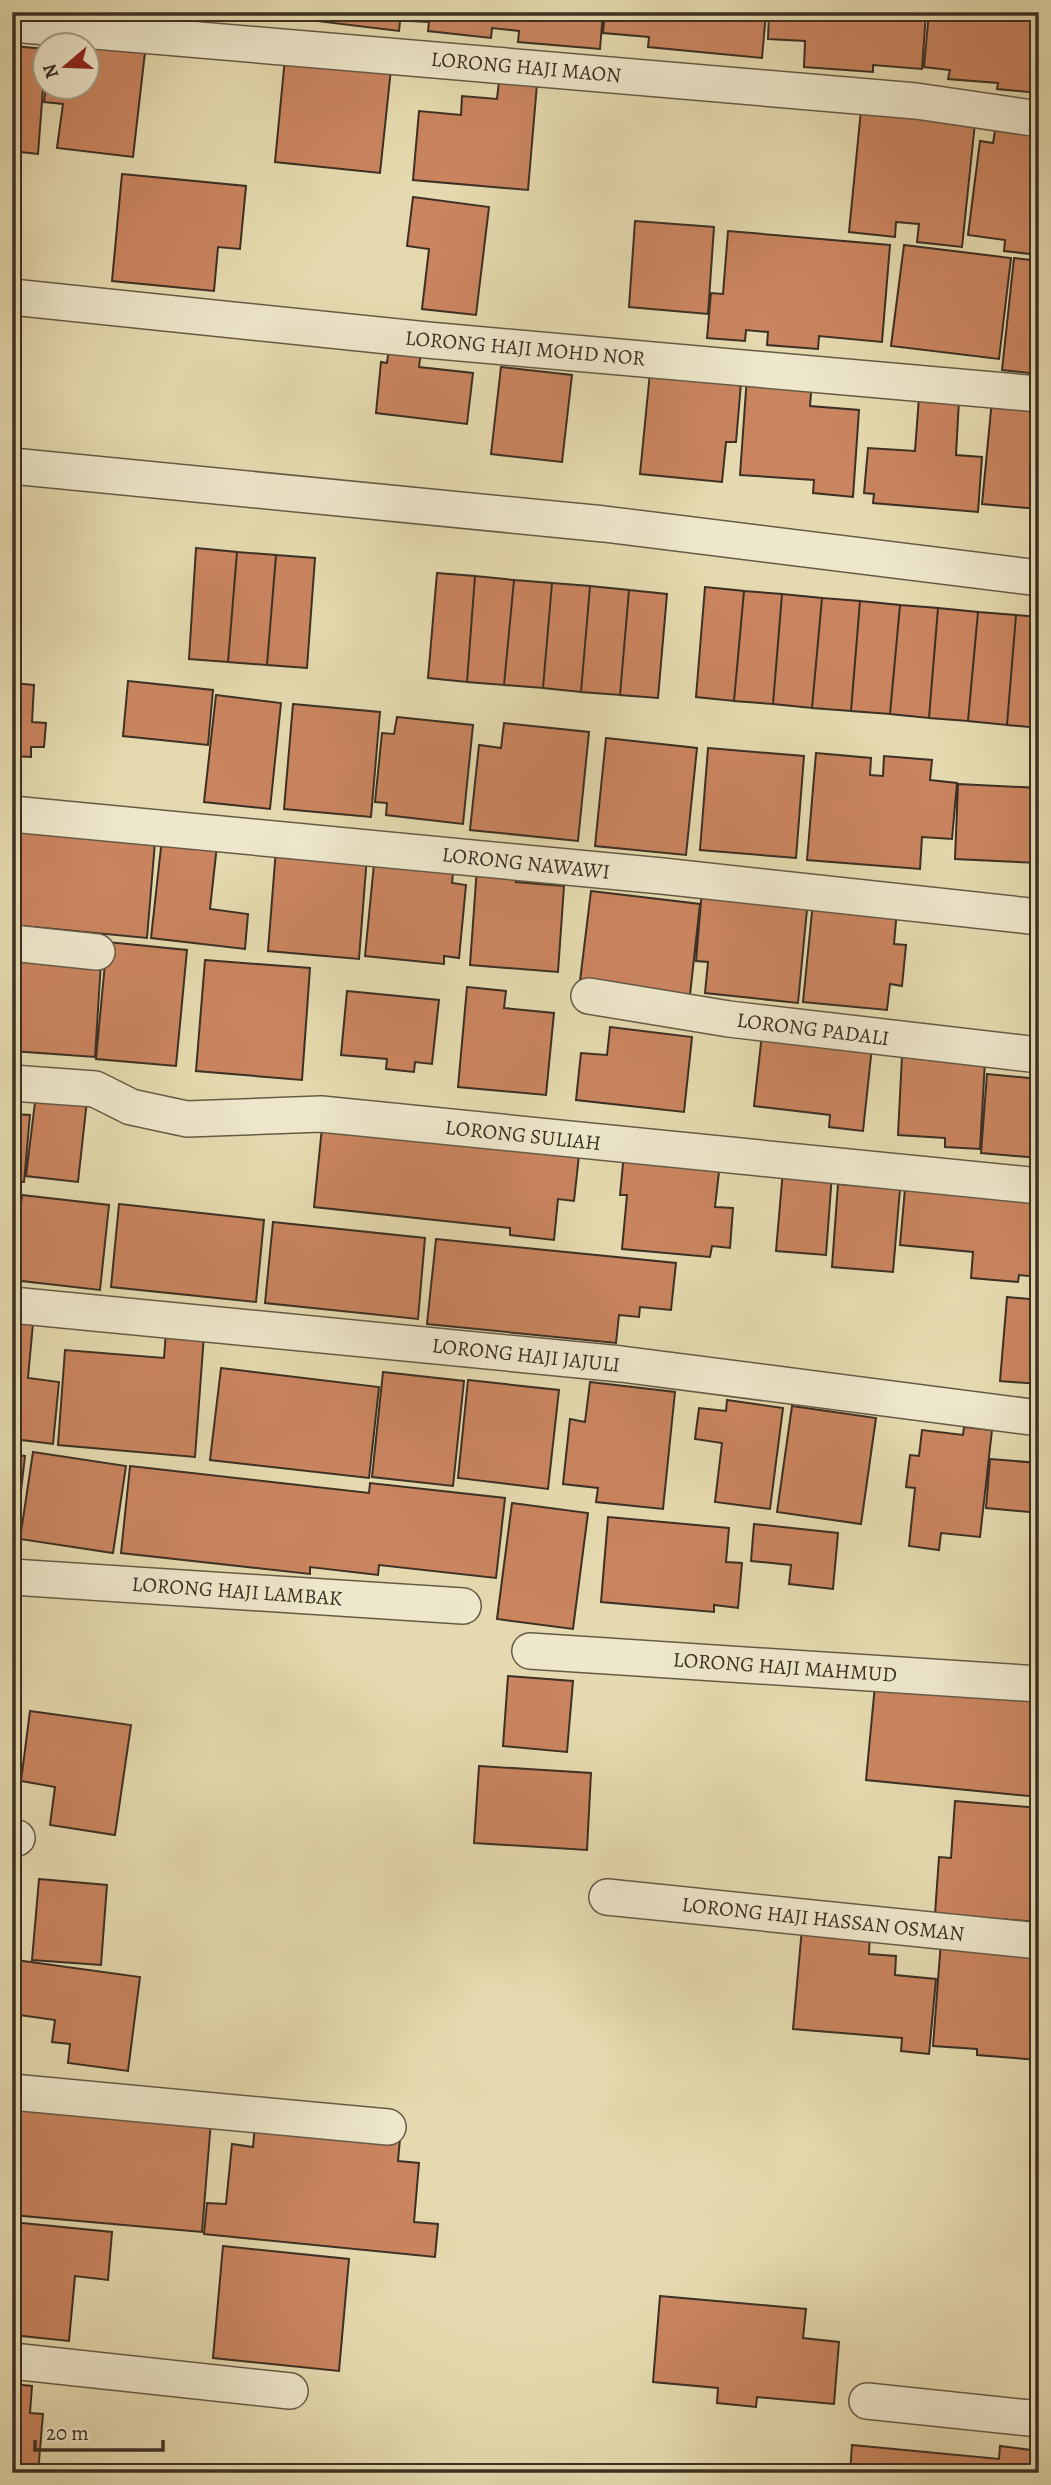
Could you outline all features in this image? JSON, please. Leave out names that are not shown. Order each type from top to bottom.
[{"type":"street","name":"LORONG HAJI MAON","points":[[12,24],[916,101],[1039,119]]},
{"type":"street","name":"LORONG HAJI MOHD NOR","points":[[12,297],[427,340],[1039,394]]},
{"type":"street","points":[[12,466],[604,524],[1039,578]]},
{"type":"street","name":"LORONG NAWAWI","points":[[12,814],[635,874],[1039,917]]},
{"type":"street","points":[[12,943],[97,952]]},
{"type":"street","name":"LORONG PADALI","points":[[589,996],[729,1019],[1039,1055]]},
{"type":"street","name":"LORONG SULIAH","points":[[12,1083],[95,1089],[131,1107],[187,1119],[321,1114],[1039,1186]]},
{"type":"street","name":"LORONG HAJI JAJULI","points":[[12,1305],[621,1364],[1039,1418]]},
{"type":"street","name":"LORONG HAJI LAMBAK","points":[[12,1577],[463,1606]]},
{"type":"street","name":"LORONG HAJI MAHMUD","points":[[530,1651],[1039,1684]]},
{"type":"street","name":"LORONG HAJI HASSAN OSMAN","points":[[607,1897],[1039,1941]]},
{"type":"street","points":[[12,2092],[388,2127]]},
{"type":"street","points":[[12,2361],[290,2391]]},
{"type":"street","points":[[867,2401],[1039,2419]]},
{"type":"building","points":[[309,12],[401,12],[399,31],[308,20]]},
{"type":"building","points":[[412,12],[603,12],[600,49],[518,42],[519,31],[492,28],[491,38],[428,31],[429,22],[411,21]]},
{"type":"building","points":[[605,12],[766,12],[762,58],[648,47],[649,37],[603,33]]},
{"type":"building","points":[[769,12],[926,12],[922,69],[873,65],[873,72],[804,67],[805,41],[768,39]]},
{"type":"building","points":[[929,12],[1039,12],[1038,93],[997,89],[998,83],[948,79],[950,70],[924,67]]},
{"type":"building","points":[[12,46],[32,48],[32,102],[42,102],[38,154],[12,151]]},
{"type":"building","points":[[102,47],[145,52],[133,157],[57,148],[63,104],[44,102],[102,102]]},
{"type":"building","points":[[285,58],[391,69],[380,173],[275,162]]},
{"type":"building","points":[[499,81],[537,84],[528,190],[413,180],[419,111],[461,115],[462,96],[497,99]]},
{"type":"building","points":[[861,110],[975,123],[962,247],[917,242],[919,224],[896,222],[895,237],[849,232]]},
{"type":"building","points":[[996,125],[1039,131],[1039,255],[1004,251],[1005,240],[968,235],[980,141],[993,143]]},
{"type":"building","points":[[122,174],[246,186],[240,249],[218,247],[214,291],[112,281]]},
{"type":"building","points":[[413,197],[489,207],[476,315],[422,309],[429,249],[407,246]]},
{"type":"building","points":[[635,221],[714,227],[708,314],[629,307]]},
{"type":"building","points":[[728,231],[890,245],[882,342],[819,336],[818,349],[767,345],[768,332],[746,330],[745,341],[707,338],[711,293],[723,294]]},
{"type":"building","points":[[904,245],[1011,258],[999,359],[891,346]]},
{"type":"building","points":[[1014,258],[1039,261],[1039,374],[1002,370]]},
{"type":"building","points":[[389,347],[421,351],[419,367],[473,373],[467,424],[376,413],[381,362],[387,363]]},
{"type":"building","points":[[651,362],[742,371],[736,442],[726,442],[722,482],[640,474]]},
{"type":"building","points":[[501,367],[572,375],[562,462],[491,454]]},
{"type":"building","points":[[747,376],[812,381],[810,406],[859,410],[853,497],[813,493],[814,480],[740,475]]},
{"type":"building","points":[[919,397],[959,400],[956,455],[982,457],[978,512],[873,503],[874,494],[864,493],[868,448],[915,451]]},
{"type":"building","points":[[992,400],[1039,405],[1039,509],[982,504]]},
{"type":"building","points":[[196,548],[237,552],[228,662],[189,659]]},
{"type":"building","points":[[237,552],[276,555],[267,665],[228,662]]},
{"type":"building","points":[[276,555],[315,558],[307,668],[267,665]]},
{"type":"building","points":[[437,573],[475,576],[467,682],[428,678]]},
{"type":"building","points":[[475,576],[514,580],[504,685],[467,682]]},
{"type":"building","points":[[514,580],[552,583],[543,688],[504,685]]},
{"type":"building","points":[[552,583],[590,586],[581,692],[543,688]]},
{"type":"building","points":[[590,586],[629,590],[620,695],[581,692]]},
{"type":"building","points":[[705,587],[744,591],[734,701],[696,697]]},
{"type":"building","points":[[629,590],[667,594],[658,698],[620,695]]},
{"type":"building","points":[[744,591],[782,594],[773,704],[734,701]]},
{"type":"building","points":[[782,594],[822,598],[812,708],[773,704]]},
{"type":"building","points":[[822,598],[860,601],[851,711],[812,708]]},
{"type":"building","points":[[860,601],[900,605],[890,714],[851,711]]},
{"type":"building","points":[[900,605],[938,608],[929,718],[890,714]]},
{"type":"building","points":[[938,608],[978,612],[968,721],[929,718]]},
{"type":"building","points":[[978,612],[1016,615],[1007,725],[968,721]]},
{"type":"building","points":[[1016,615],[1039,617],[1039,728],[1007,725]]},
{"type":"building","points":[[128,681],[213,690],[208,745],[123,736]]},
{"type":"building","points":[[12,683],[34,685],[32,722],[46,723],[44,747],[31,747],[31,757],[12,756]]},
{"type":"building","points":[[216,695],[281,703],[270,809],[204,802]]},
{"type":"building","points":[[293,704],[380,712],[371,817],[284,809]]},
{"type":"building","points":[[397,717],[473,725],[463,824],[386,815],[387,803],[375,802],[382,733],[394,734]]},
{"type":"building","points":[[504,723],[589,732],[578,841],[470,830],[479,745],[501,748]]},
{"type":"building","points":[[606,738],[697,748],[686,855],[595,846]]},
{"type":"building","points":[[708,748],[804,756],[796,858],[700,850]]},
{"type":"building","points":[[816,753],[871,758],[870,775],[883,776],[884,756],[932,760],[930,780],[957,783],[952,839],[922,837],[920,869],[807,860]]},
{"type":"building","points":[[958,784],[1039,788],[1039,863],[955,859]]},
{"type":"building","points":[[12,816],[156,830],[147,938],[12,925]]},
{"type":"building","points":[[162,838],[217,845],[210,909],[248,914],[245,949],[151,938]]},
{"type":"building","points":[[276,849],[367,856],[359,959],[268,951]]},
{"type":"building","points":[[374,864],[453,873],[452,883],[466,885],[459,958],[444,956],[444,964],[365,956]]},
{"type":"building","points":[[477,867],[517,870],[516,882],[564,886],[558,972],[470,965]]},
{"type":"building","points":[[702,889],[808,899],[798,1003],[705,993],[708,962],[696,961]]},
{"type":"building","points":[[591,891],[700,904],[690,995],[580,981]]},
{"type":"building","points":[[813,902],[897,910],[894,944],[906,945],[902,986],[890,984],[887,1010],[803,1002]]},
{"type":"building","points":[[107,942],[187,950],[176,1066],[96,1059]]},
{"type":"building","points":[[12,955],[101,962],[95,1057],[12,1051]]},
{"type":"building","points":[[205,960],[310,968],[302,1080],[196,1071]]},
{"type":"building","points":[[467,987],[506,991],[504,1008],[554,1013],[546,1095],[458,1087]]},
{"type":"building","points":[[347,991],[439,1000],[432,1064],[415,1062],[414,1072],[386,1069],[387,1059],[341,1055]]},
{"type":"building","points":[[610,1027],[692,1037],[684,1112],[576,1100],[581,1053],[607,1055]]},
{"type":"building","points":[[762,1034],[872,1047],[863,1131],[829,1127],[830,1115],[754,1106]]},
{"type":"building","points":[[902,1056],[985,1061],[980,1149],[945,1147],[945,1138],[898,1135]]},
{"type":"building","points":[[987,1074],[1039,1079],[1039,1158],[981,1153]]},
{"type":"building","points":[[12,1093],[15,1093],[13,1114],[30,1115],[24,1182],[12,1181]]},
{"type":"building","points":[[36,1094],[87,1100],[78,1182],[26,1176]]},
{"type":"building","points":[[322,1127],[579,1155],[574,1201],[558,1199],[554,1240],[510,1235],[510,1228],[314,1207]]},
{"type":"building","points":[[624,1153],[720,1163],[715,1207],[733,1208],[730,1248],[712,1246],[710,1257],[622,1249],[627,1195],[620,1195]]},
{"type":"building","points":[[783,1170],[832,1174],[826,1255],[776,1251]]},
{"type":"building","points":[[838,1184],[900,1189],[893,1272],[832,1267]]},
{"type":"building","points":[[905,1189],[1039,1201],[1039,1277],[1019,1275],[1018,1282],[971,1278],[973,1252],[900,1245]]},
{"type":"building","points":[[22,1195],[109,1205],[100,1290],[13,1280]]},
{"type":"building","points":[[119,1204],[264,1220],[256,1302],[111,1287]]},
{"type":"building","points":[[273,1222],[425,1238],[418,1319],[265,1303]]},
{"type":"building","points":[[436,1239],[676,1263],[671,1310],[640,1307],[639,1317],[619,1315],[616,1343],[427,1324]]},
{"type":"building","points":[[1007,1297],[1039,1300],[1039,1384],[1000,1381]]},
{"type":"building","points":[[12,1321],[33,1323],[28,1378],[59,1382],[53,1444],[21,1440],[21,1448],[12,1447]]},
{"type":"building","points":[[166,1332],[204,1335],[195,1457],[58,1445],[65,1350],[164,1358]]},
{"type":"building","points":[[221,1368],[379,1387],[369,1478],[210,1460]]},
{"type":"building","points":[[383,1372],[464,1381],[453,1486],[372,1477]]},
{"type":"building","points":[[468,1380],[559,1390],[548,1489],[458,1478]]},
{"type":"building","points":[[590,1382],[675,1392],[663,1509],[596,1502],[598,1488],[563,1484],[570,1419],[585,1422]]},
{"type":"building","points":[[727,1400],[783,1408],[770,1509],[715,1502],[722,1443],[695,1439],[699,1408],[726,1411]]},
{"type":"building","points":[[792,1406],[876,1418],[861,1524],[777,1512]]},
{"type":"building","points":[[964,1427],[992,1430],[980,1537],[941,1533],[939,1550],[909,1546],[915,1488],[906,1487],[910,1455],[919,1456],[922,1430],[963,1435]]},
{"type":"building","points":[[33,1452],[126,1466],[113,1553],[20,1539]]},
{"type":"building","points":[[12,1455],[25,1456],[17,1526],[12,1526]]},
{"type":"building","points":[[990,1459],[1039,1463],[1039,1513],[986,1508]]},
{"type":"building","points":[[130,1466],[369,1493],[370,1483],[505,1498],[496,1578],[379,1565],[378,1575],[310,1567],[310,1574],[121,1553]]},
{"type":"building","points":[[512,1503],[588,1513],[573,1629],[497,1619]]},
{"type":"building","points":[[608,1517],[729,1528],[726,1562],[742,1563],[738,1608],[714,1605],[714,1612],[601,1602]]},
{"type":"building","points":[[754,1524],[838,1533],[833,1589],[789,1584],[791,1565],[751,1561]]},
{"type":"building","points":[[508,1676],[573,1681],[567,1752],[503,1746]]},
{"type":"building","points":[[875,1685],[1039,1701],[1039,1797],[866,1780]]},
{"type":"building","points":[[30,1711],[131,1725],[115,1835],[50,1825],[55,1787],[21,1781]]},
{"type":"building","points":[[12,1731],[20,1732],[12,1792]]},
{"type":"building","points":[[479,1766],[591,1773],[587,1850],[474,1843]]},
{"type":"building","points":[[955,1801],[1039,1808],[1039,1922],[935,1914],[939,1857],[951,1858]]},
{"type":"building","points":[[39,1879],[107,1885],[101,1965],[32,1960]]},
{"type":"building","points":[[802,1928],[870,1934],[869,1954],[896,1956],[895,1975],[936,1979],[929,2054],[901,2051],[902,2038],[793,2029]]},
{"type":"building","points":[[941,1941],[1039,1948],[1039,2060],[977,2055],[977,2049],[933,2046]]},
{"type":"building","points":[[16,1960],[140,1977],[128,2071],[68,2063],[70,2044],[52,2042],[55,2020],[12,2014]]},
{"type":"building","points":[[12,2104],[211,2121],[202,2232],[12,2215]]},
{"type":"building","points":[[255,2124],[400,2139],[398,2161],[419,2163],[414,2222],[438,2224],[435,2257],[204,2234],[207,2203],[226,2204],[232,2144],[253,2147]]},
{"type":"building","points":[[12,2222],[112,2232],[108,2280],[75,2276],[69,2341],[12,2335]]},
{"type":"building","points":[[223,2246],[349,2259],[339,2371],[213,2358]]},
{"type":"building","points":[[660,2296],[806,2309],[803,2338],[839,2342],[834,2404],[757,2397],[756,2407],[717,2403],[718,2388],[653,2382]]},
{"type":"building","points":[[12,2384],[32,2386],[30,2413],[43,2414],[38,2473],[12,2473]]},
{"type":"building","points":[[852,2445],[999,2459],[1000,2446],[1039,2451],[1039,2473],[850,2473]]}]
